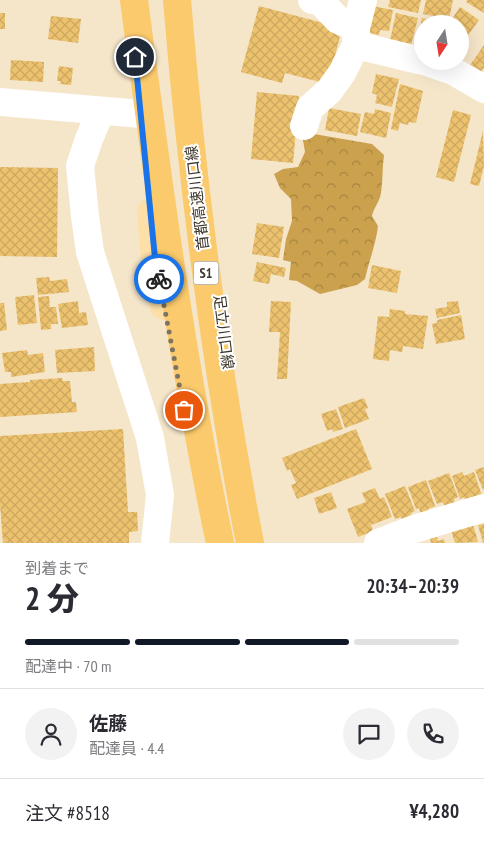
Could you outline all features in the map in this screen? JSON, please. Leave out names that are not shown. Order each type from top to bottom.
[{"type":"highway","name":"S1","points":[[134,0],[169,264],[199,440],[220,543]]},
{"type":"highway","name":"首都高速川口線","points":[[177,0],[184,86],[207,278],[221,377],[250,543]]},
{"type":"main road","points":[[129,0],[142,114],[155,258],[208,543]]},
{"type":"main road","name":"足立川口線","points":[[187,0],[195,104],[231,388],[259,543]]},
{"type":"street","points":[[312,0],[320,1],[356,37],[414,58]]},
{"type":"street","points":[[304,126],[310,108],[330,91],[342,73],[356,37],[363,0]]},
{"type":"street","points":[[450,70],[484,89]]},
{"type":"street","points":[[0,102],[142,114]]},
{"type":"street","points":[[102,111],[89,138],[80,166],[85,216],[90,252],[150,438],[160,495],[156,543]]},
{"type":"street","points":[[378,543],[414,529],[484,508]]},
{"type":"green space","points":[[308,133],[372,144],[384,155],[381,193],[372,216],[378,226],[377,233],[365,279],[357,285],[320,294],[297,281],[289,280],[291,262],[283,260],[286,239],[292,221],[291,199],[280,188],[274,174],[283,169],[298,167],[305,152],[303,140]]},
{"type":"building","points":[[390,0],[421,0],[418,13],[388,7]]},
{"type":"building","points":[[426,0],[453,0],[450,15],[423,14]]},
{"type":"building","points":[[467,0],[484,0],[484,13],[466,2]]},
{"type":"building","points":[[259,6],[342,28],[328,84],[285,73],[282,83],[241,72]]},
{"type":"building","points":[[372,6],[393,10],[389,31],[380,30],[379,35],[367,32]]},
{"type":"building","points":[[460,7],[479,20],[469,34],[469,15],[455,15]]},
{"type":"building","points":[[0,13],[5,13],[5,29],[0,29]]},
{"type":"building","points":[[396,13],[414,17],[414,33],[411,45],[390,40]]},
{"type":"building","points":[[51,16],[81,19],[78,43],[48,39]]},
{"type":"building","points":[[484,45],[484,68],[480,73],[470,65]]},
{"type":"building","points":[[11,60],[44,62],[43,82],[10,80]]},
{"type":"building","points":[[59,66],[73,68],[71,85],[60,84],[61,81],[57,81]]},
{"type":"building","points":[[376,74],[399,79],[392,107],[375,103],[377,95],[372,93]]},
{"type":"building","points":[[400,84],[423,91],[416,123],[409,122],[408,125],[400,123],[398,131],[391,129]]},
{"type":"building","points":[[257,92],[299,96],[293,163],[251,159]]},
{"type":"building","points":[[329,108],[361,114],[357,136],[325,130]]},
{"type":"building","points":[[375,109],[391,113],[386,138],[360,132],[365,112],[374,114]]},
{"type":"building","points":[[453,110],[471,115],[454,182],[436,177]]},
{"type":"building","points":[[483,131],[484,166],[479,186],[470,184]]},
{"type":"building","points":[[0,167],[58,168],[57,257],[0,256]]},
{"type":"building","points":[[257,223],[284,227],[279,258],[252,254]]},
{"type":"building","points":[[257,262],[286,268],[284,277],[271,274],[269,284],[253,281]]},
{"type":"building","points":[[372,265],[401,271],[397,293],[368,288]]},
{"type":"building","points":[[49,277],[50,281],[67,279],[69,292],[38,295],[36,278]]},
{"type":"building","points":[[34,295],[37,323],[18,325],[15,297]]},
{"type":"building","points":[[49,296],[50,307],[56,307],[58,324],[51,324],[51,329],[41,330],[38,297]]},
{"type":"building","points":[[78,301],[79,313],[86,312],[88,325],[62,328],[58,304]]},
{"type":"building","points":[[271,301],[291,302],[287,379],[277,379],[280,332],[269,332]]},
{"type":"building","points":[[458,301],[460,313],[437,318],[435,309],[447,307],[447,302]]},
{"type":"building","points":[[0,303],[4,303],[7,330],[0,331]]},
{"type":"building","points":[[390,309],[405,311],[405,314],[428,316],[423,349],[403,346],[402,352],[390,350],[389,361],[373,359],[378,316],[389,317]]},
{"type":"building","points":[[461,315],[465,339],[436,344],[432,324],[437,323],[437,320]]},
{"type":"building","points":[[94,347],[95,371],[57,373],[55,350]]},
{"type":"building","points":[[27,350],[28,355],[43,353],[45,372],[11,377],[11,372],[5,372],[2,353]]},
{"type":"building","points":[[62,378],[63,381],[70,381],[72,402],[76,402],[77,412],[0,417],[0,384]]},
{"type":"building","points":[[364,398],[368,408],[365,409],[369,419],[345,428],[338,407]]},
{"type":"building","points":[[336,409],[343,429],[333,432],[332,429],[327,431],[321,414]]},
{"type":"building","points":[[123,429],[128,512],[137,512],[138,531],[129,532],[129,543],[3,543],[0,504],[0,436]]},
{"type":"building","points":[[356,429],[372,469],[297,499],[291,485],[296,483],[290,469],[287,471],[282,458]]},
{"type":"building","points":[[484,467],[484,489],[483,490],[475,470]]},
{"type":"building","points":[[462,472],[464,476],[474,472],[482,496],[466,504],[464,497],[460,499],[452,476]]},
{"type":"building","points":[[449,473],[458,497],[454,499],[455,503],[445,507],[443,502],[437,504],[428,481]]},
{"type":"building","points":[[426,480],[435,506],[428,509],[430,512],[421,515],[419,508],[416,509],[408,487]]},
{"type":"building","points":[[405,486],[415,511],[411,513],[412,517],[402,520],[401,517],[395,519],[385,494]]},
{"type":"building","points":[[375,488],[380,499],[384,497],[392,517],[371,525],[373,531],[358,537],[347,509],[366,502],[362,493]]},
{"type":"building","points":[[331,492],[337,508],[319,514],[314,498]]},
{"type":"building","points":[[473,524],[478,542],[455,543],[451,530]]},
{"type":"building","points":[[484,524],[484,543],[483,543],[478,525]]},
{"type":"building","points":[[437,536],[438,541],[444,539],[445,543],[431,543],[430,538]]},
{"type":"way so far","points":[[159,279],[184,410]]},
{"type":"route","points":[[135,57],[155,258],[159,279]]}]
